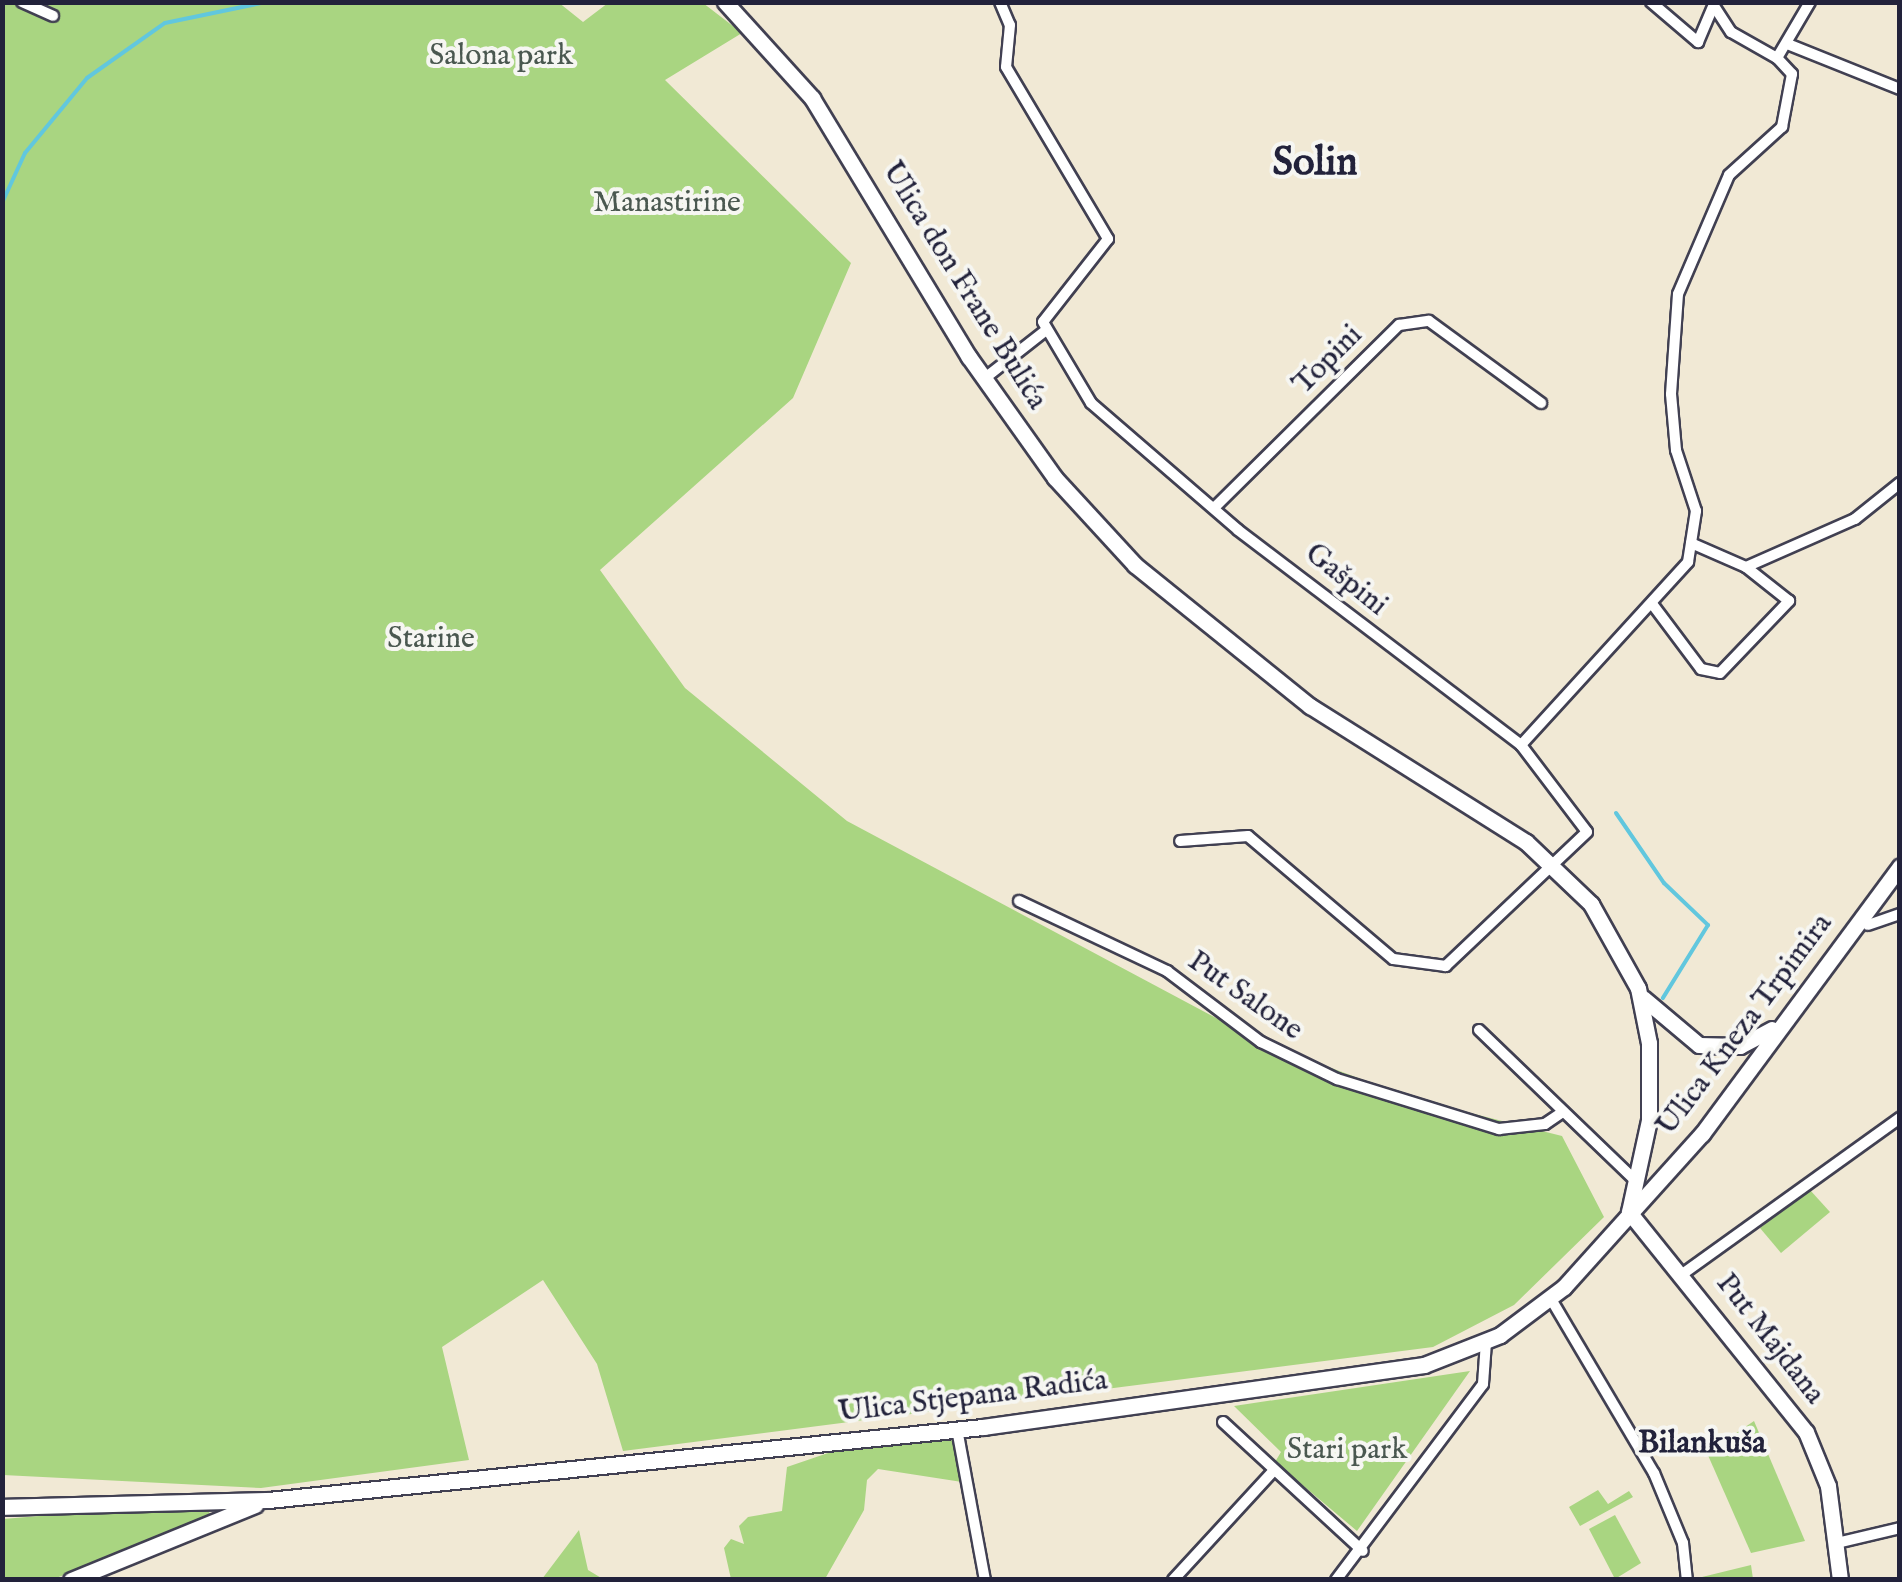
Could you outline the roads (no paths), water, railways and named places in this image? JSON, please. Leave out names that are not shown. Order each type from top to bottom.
[{"type":"main road","name":"Ulica don Frane Bulića","points":[[726,2],[844,143],[985,378],[1095,521],[1234,650],[1557,866],[1592,904],[1640,993],[1680,1036],[1718,1048]]},
{"type":"main road","name":"Ulica Kneza Trpimira","points":[[1628,1212],[1738,1084],[1782,1020],[1898,871]]},
{"type":"main road","name":"Ulica don Frane Bulića","points":[[1628,1212],[1650,1103],[1640,993]]},
{"type":"main road","points":[[1738,1084],[1718,1048],[1752,1042],[1782,1020]]},
{"type":"main road","name":"Put Majdana","points":[[1628,1212],[1684,1272],[1806,1432],[1837,1543],[1840,1580]]},
{"type":"main road","name":"Ulica Stjepana Radića","points":[[268,1500],[957,1429],[1394,1373],[1486,1342],[1551,1299],[1628,1212]]},
{"type":"main road","points":[[2,1506],[268,1500]]},
{"type":"main road","points":[[71,1580],[268,1500]]},
{"type":"street","points":[[22,2],[53,16]]},
{"type":"street","points":[[985,378],[1045,331],[1046,314],[1108,240],[1006,67],[1010,25],[1000,2]]},
{"type":"street","points":[[1651,2],[1698,42],[1715,5]]},
{"type":"street","points":[[1776,58],[1790,45],[1810,2]]},
{"type":"street","points":[[1521,745],[1653,605],[1692,543],[1696,511],[1676,450],[1671,394],[1678,294],[1729,175],[1782,127],[1793,102],[1792,74],[1776,58],[1731,32],[1715,5]]},
{"type":"street","points":[[1790,45],[1808,59],[1898,83]]},
{"type":"street","name":"Topini","points":[[1215,507],[1398,325],[1428,320],[1541,403]]},
{"type":"street","name":"Gašpini","points":[[1045,331],[1091,403],[1215,507],[1521,745],[1586,818],[1587,832],[1557,866]]},
{"type":"street","points":[[1746,567],[1855,519],[1900,483]]},
{"type":"street","points":[[1653,605],[1701,669],[1720,674],[1789,601],[1746,567],[1692,543]]},
{"type":"street","points":[[1180,841],[1248,836],[1393,959],[1446,966],[1557,866]]},
{"type":"street","name":"Put Salone","points":[[1019,901],[1166,972],[1261,1042],[1337,1079],[1499,1129],[1544,1124],[1563,1112]]},
{"type":"street","points":[[1868,925],[1900,914]]},
{"type":"street","points":[[1479,1030],[1634,1179]]},
{"type":"street","points":[[1684,1272],[1900,1118]]},
{"type":"street","points":[[1551,1299],[1640,1448],[1683,1543],[1687,1580]]},
{"type":"street","points":[[1336,1580],[1363,1551],[1484,1384],[1486,1342]]},
{"type":"street","points":[[1223,1422],[1363,1551]]},
{"type":"street","points":[[957,1429],[985,1580]]},
{"type":"street","points":[[1174,1580],[1274,1470]]},
{"type":"street","points":[[1837,1543],[1900,1528]]},
{"type":"waterway","points":[[2,203],[25,153],[87,78],[165,23],[266,2]]},
{"type":"waterway","points":[[1616,813],[1664,883],[1708,925],[1663,998]]},
{"type":"district","name":"Solin","points":[[1315,164]]},
{"type":"district","name":"Bilankuša","points":[[1702,1444]]},
{"type":"park label","name":"Salona park","points":[[501,56]]},
{"type":"park label","name":"Manastirine","points":[[667,203]]},
{"type":"park label","name":"Starine","points":[[431,639]]},
{"type":"park label","name":"Stari park","points":[[1347,1450]]}]
